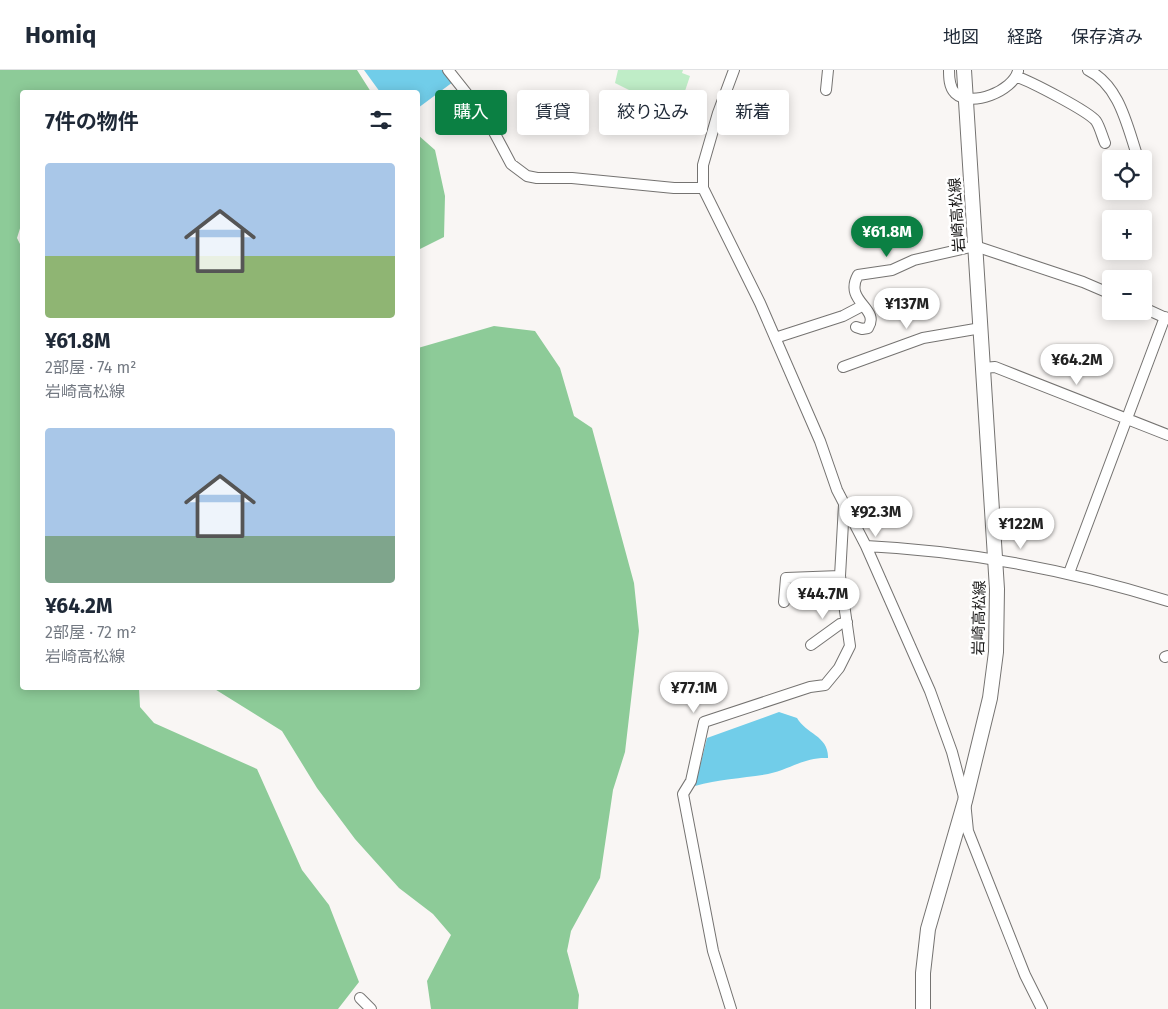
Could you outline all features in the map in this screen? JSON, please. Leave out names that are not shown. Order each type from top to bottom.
[{"type":"main road","name":"岩崎高松線","points":[[923,1009],[923,973],[928,929],[965,801],[990,698],[996,652],[997,588],[964,70]]},
{"type":"street","points":[[448,70],[487,119],[511,164],[527,176],[536,178],[572,178],[674,188],[703,188]]},
{"type":"street","points":[[734,70],[718,113],[703,165],[703,188],[775,338],[820,440],[844,504],[866,546],[917,660],[944,726],[965,801],[968,830],[1025,975],[1042,1009]]},
{"type":"street","points":[[826,90],[828,70]]},
{"type":"street","points":[[949,70],[950,84],[955,92],[966,98],[998,93],[1018,73],[1086,112],[1097,122],[1105,143]]},
{"type":"street","points":[[1088,70],[1096,74],[1111,89],[1135,150]]},
{"type":"street","points":[[856,327],[868,328],[872,322],[871,314],[862,306],[854,293],[854,284],[858,275],[892,270],[914,260],[975,246],[1102,290]]},
{"type":"street","points":[[775,338],[843,316],[862,306]]},
{"type":"street","points":[[1069,573],[1167,318],[1152,311]]},
{"type":"street","points":[[843,367],[891,348],[923,338],[980,328]]},
{"type":"street","points":[[983,368],[995,367],[1168,435]]},
{"type":"street","points":[[731,1009],[713,951],[683,794],[692,781],[704,722],[810,687],[825,685],[839,668],[850,646],[840,576],[844,504]]},
{"type":"street","points":[[866,546],[921,549],[995,559],[1106,581],[1168,601]]},
{"type":"street","points":[[784,602],[786,578],[840,576]]},
{"type":"street","points":[[811,644],[840,624],[847,622]]},
{"type":"street","points":[[360,998],[371,1009]]},
{"type":"green space","points":[[0,70],[357,70],[370,90],[20,90],[20,228],[17,238],[20,244],[20,690],[139,690],[140,707],[154,723],[257,769],[302,870],[329,905],[359,982],[338,1009],[0,1009]]},
{"type":"green space","points":[[618,70],[683,70],[682,73],[690,76],[685,90],[629,90],[615,83]]},
{"type":"green space","points":[[420,137],[435,150],[445,196],[444,237],[420,249]]},
{"type":"green space","points":[[494,326],[535,331],[560,368],[574,416],[592,428],[634,583],[639,631],[625,752],[613,790],[600,878],[571,931],[567,951],[579,995],[578,1009],[431,1009],[427,981],[451,935],[433,914],[399,888],[355,839],[317,788],[282,731],[216,690],[420,690],[420,347]]},
{"type":"water","points":[[364,70],[443,70],[453,82],[442,90],[435,90],[435,95],[420,107],[420,90],[379,90]]},
{"type":"water","points":[[779,712],[797,718],[821,740],[825,745],[828,758],[812,759],[768,774],[722,780],[695,786],[707,738]]}]
